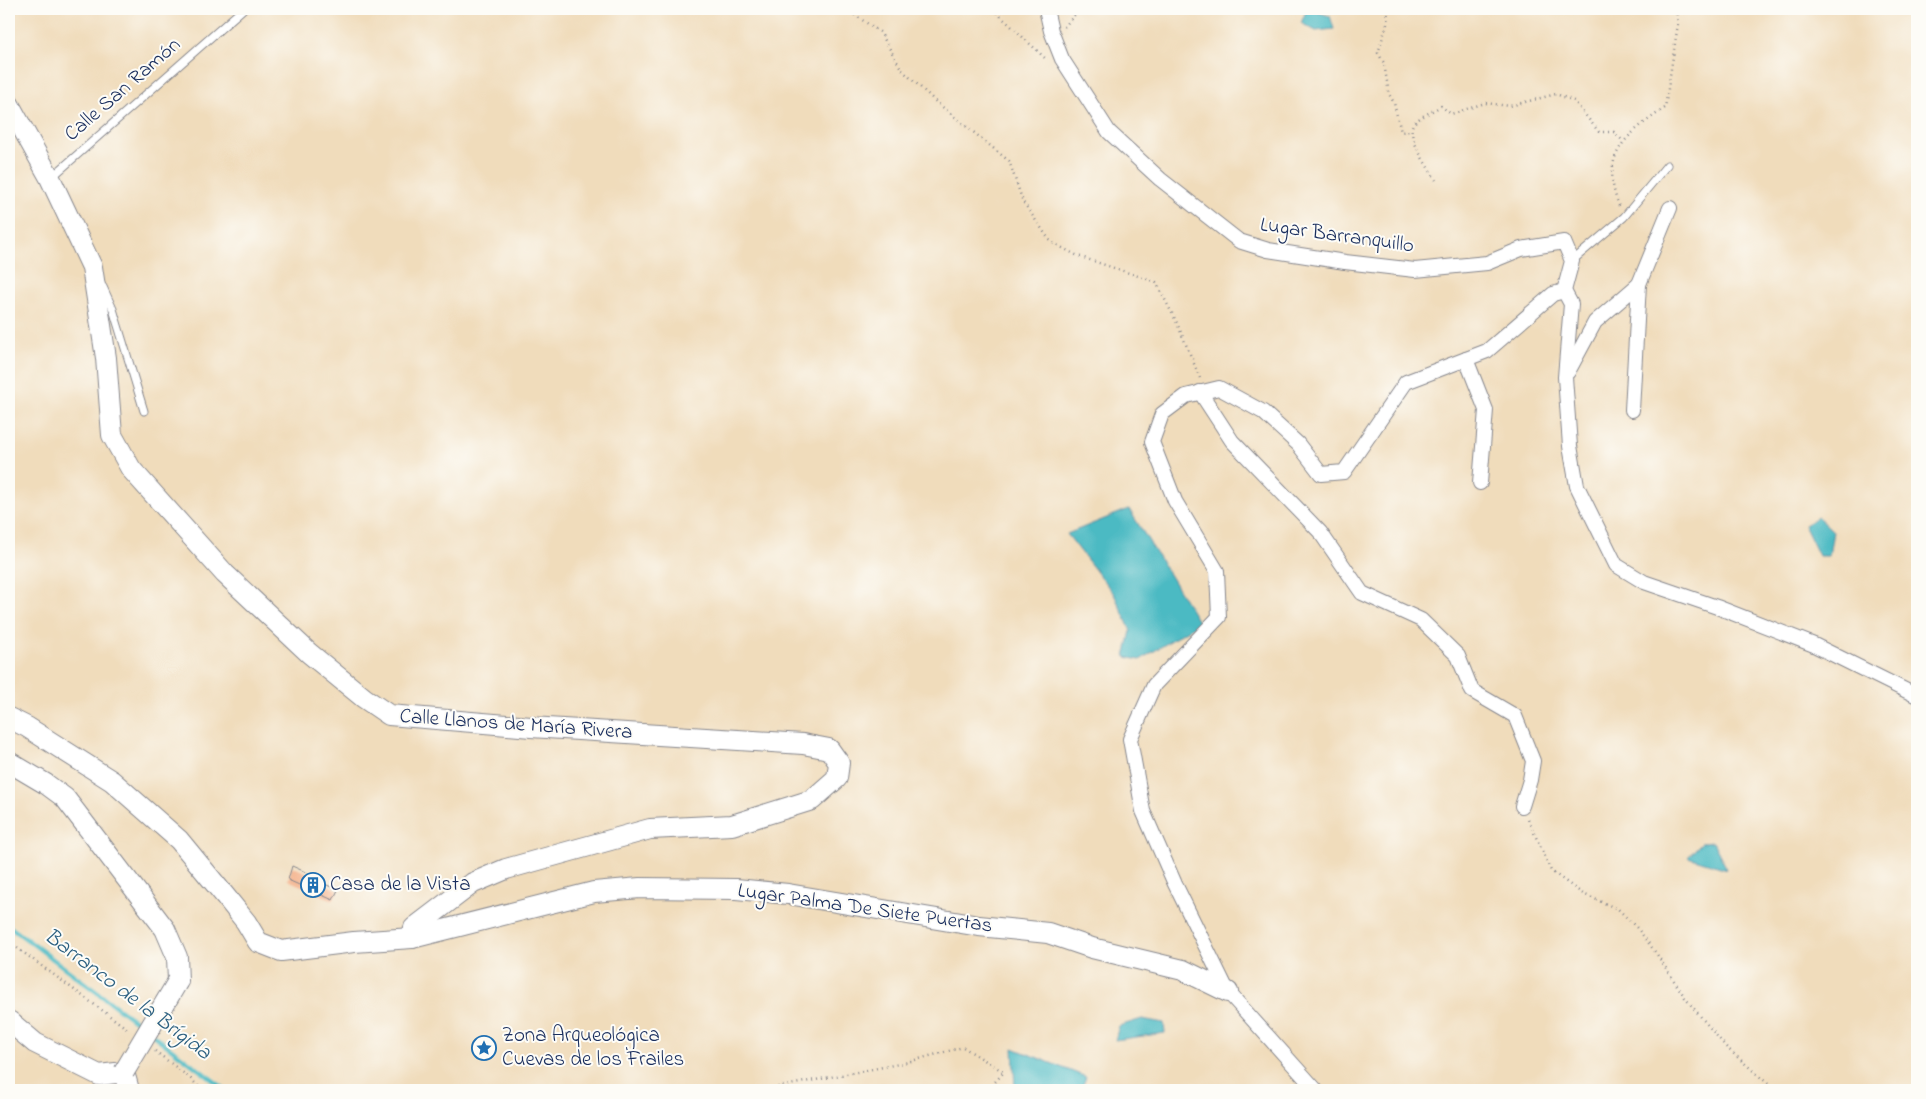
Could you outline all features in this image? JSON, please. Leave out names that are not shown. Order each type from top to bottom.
[{"type":"street","name":"Lugar Barranquillo","points":[[1046,9],[1051,31],[1062,60],[1109,132],[1160,178],[1239,241],[1268,250],[1345,262],[1415,270],[1487,263],[1521,249],[1564,242],[1572,261]]},
{"type":"street","name":"Calle Llanos de María Rivera","points":[[9,104],[50,178],[92,267],[106,358],[112,435],[131,469],[225,574],[309,653],[364,698],[389,715],[803,744],[829,748],[839,763],[837,778],[812,800],[803,803],[732,825],[650,830],[506,869],[474,884],[414,928],[412,938]]},
{"type":"street","points":[[1632,410],[1639,284],[1670,208]]},
{"type":"street","points":[[1572,261],[1564,291],[1571,304],[1565,377],[1570,446],[1577,486],[1616,564],[1644,582],[1717,607],[1814,645],[1917,696]]},
{"type":"street","points":[[1565,377],[1595,322],[1639,284]]},
{"type":"street","points":[[1228,992],[1175,884],[1144,811],[1130,739],[1154,685],[1219,616],[1217,571],[1175,501],[1152,442],[1162,414],[1186,396],[1219,388],[1262,412],[1298,444],[1321,474],[1344,472],[1406,382],[1487,351],[1553,294],[1564,291]]},
{"type":"street","points":[[1466,359],[1486,410],[1480,483]]},
{"type":"street","points":[[1203,392],[1232,440],[1320,532],[1362,593],[1421,620],[1458,656],[1472,691],[1516,716],[1533,761],[1530,780],[1522,806]]},
{"type":"street","name":"Lugar Palma De Siete Puertas","points":[[9,718],[27,727],[112,781],[179,840],[226,896],[246,922],[258,942],[281,951],[354,942],[412,938],[594,892],[640,888],[736,889],[788,894],[979,926],[1048,934],[1092,948],[1183,970],[1228,992],[1316,1090]]},
{"type":"street","points":[[9,762],[46,784],[65,798],[165,929],[177,956],[178,981],[126,1081],[99,1074],[35,1043],[9,1021]]},
{"type":"lane","name":"Calle San Ramón","points":[[50,178],[243,9]]},
{"type":"lane","points":[[1572,261],[1624,217],[1667,165]]},
{"type":"lane","points":[[92,267],[113,309],[144,411]]},
{"type":"path","points":[[846,9],[880,32],[902,70],[935,101],[1009,161],[1023,202],[1051,242],[1078,256],[1156,282],[1166,300],[1203,392]]},
{"type":"path","points":[[994,9],[1052,66],[1062,60]]},
{"type":"path","points":[[1051,31],[1066,27],[1080,9]]},
{"type":"path","points":[[1388,9],[1387,24],[1378,53],[1384,63],[1389,94],[1394,103],[1401,132],[1411,131]]},
{"type":"path","points":[[1624,217],[1618,204],[1611,173],[1623,141],[1636,128],[1665,108],[1678,24],[1676,9]]},
{"type":"path","points":[[1436,180],[1420,155],[1411,131],[1413,124],[1441,106],[1451,114],[1485,103],[1510,106],[1556,94],[1574,101],[1599,132],[1614,132],[1623,141]]},
{"type":"path","points":[[1522,806],[1551,871],[1582,894],[1618,909],[1638,929],[1656,952],[1686,999],[1726,1047],[1775,1090]]},
{"type":"path","points":[[9,942],[129,1030]]},
{"type":"path","points":[[763,1090],[904,1063],[963,1047],[1004,1072],[988,1090]]},
{"type":"path","points":[[152,1048],[202,1090]]},
{"type":"water","points":[[1307,9],[1330,16],[1334,29],[1316,31],[1301,23]]},
{"type":"water","points":[[1129,509],[1199,623],[1140,660],[1125,657],[1131,631],[1114,594],[1067,534]]},
{"type":"water","points":[[1818,517],[1833,531],[1829,556],[1819,556],[1804,525]]},
{"type":"water","points":[[1713,842],[1727,869],[1688,857],[1701,843]]},
{"type":"water","points":[[1142,1019],[1164,1023],[1165,1033],[1115,1040],[1119,1026]]},
{"type":"water","points":[[1013,1048],[1086,1077],[1081,1090],[1015,1090]]},
{"type":"building","name":"Casa de la Vista","points":[[292,866],[310,874],[309,877],[338,890],[333,900],[288,880]]},
{"type":"waterway","name":"Barranco de la Brígida","points":[[9,926],[143,1027]]},
{"type":"waterway","name":"Barranco de la Brígida","points":[[153,1035],[226,1090]]},
{"type":"place","name":"Casa de la Vista","points":[[313,885]]},
{"type":"place","name":"Zona Arqueológica Cuevas de los Frailes","points":[[484,1048]]}]
